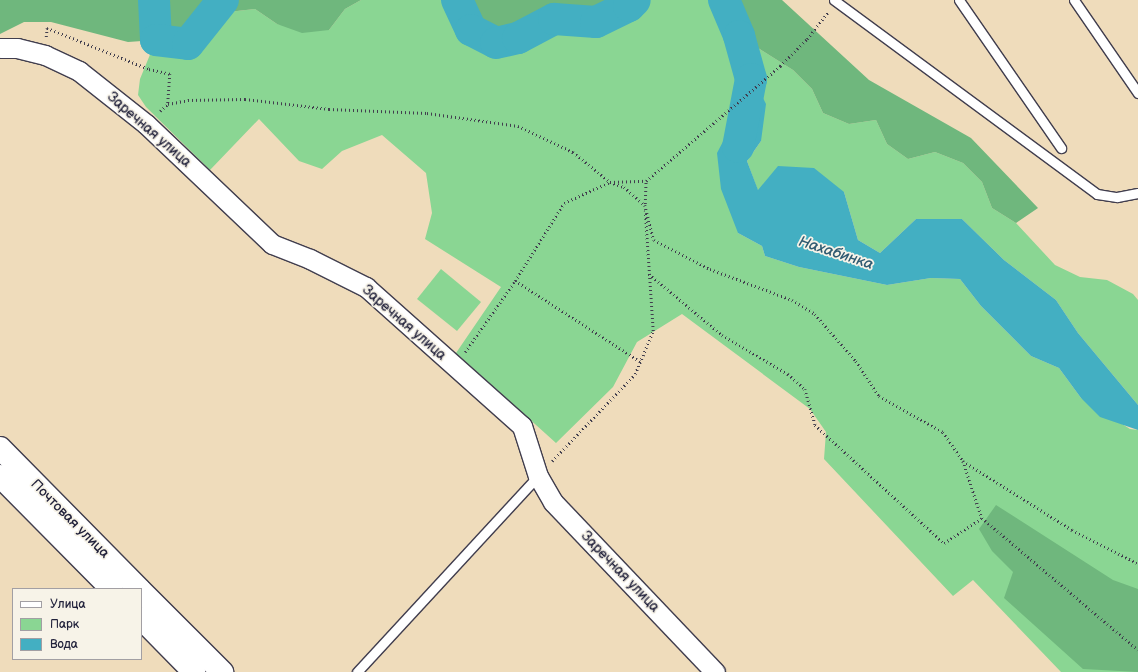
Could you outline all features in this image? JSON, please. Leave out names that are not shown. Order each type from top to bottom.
[{"type":"main road","name":"Почтовая улица","points":[[0,448],[138,588]]},
{"type":"main road","name":"Почтовая улица","points":[[0,476],[111,588]]},
{"type":"main road","name":"Почтовая улица","points":[[142,592],[222,672]]},
{"type":"main road","points":[[142,619],[194,672]]},
{"type":"street","name":"Заречная улица","points":[[0,48],[17,48],[45,55],[79,71],[146,124],[272,244],[310,259],[366,287],[522,426],[538,476],[553,502],[715,672]]},
{"type":"lane","points":[[834,0],[1098,194],[1117,198],[1138,193]]},
{"type":"lane","points":[[959,0],[1061,148]]},
{"type":"lane","points":[[1074,0],[1138,93]]},
{"type":"lane","points":[[357,672],[538,476]]},
{"type":"path","points":[[454,367],[515,281],[564,203],[610,182],[646,181],[780,66],[807,39],[825,18]]},
{"type":"path","points":[[45,55],[47,28],[150,69],[170,74],[168,104]]},
{"type":"path","points":[[146,124],[168,104],[188,100],[245,99],[329,109],[427,113],[518,126],[573,152],[610,182],[624,187],[645,205],[654,240],[710,268],[792,300],[815,314],[856,362],[879,396],[943,432],[963,461],[982,518],[1138,650]]},
{"type":"path","points":[[538,476],[635,374],[653,331],[645,205],[646,181]]},
{"type":"path","points":[[649,274],[722,335],[788,374],[805,388],[815,425],[944,543],[982,518]]},
{"type":"path","points":[[515,281],[640,362]]},
{"type":"path","points":[[963,461],[1072,530],[1138,563]]},
{"type":"green space","points":[[0,0],[361,0],[345,9],[329,30],[302,33],[277,24],[255,9],[228,12],[198,32],[188,44],[156,40],[128,42],[51,22],[24,22],[0,34]]},
{"type":"green space","points":[[361,0],[457,0],[471,30],[518,38],[554,19],[596,22],[629,6],[635,0],[724,0],[739,36],[793,70],[812,89],[823,113],[849,124],[876,120],[887,144],[908,159],[935,152],[963,163],[982,182],[992,208],[1016,223],[1055,265],[1080,277],[1107,280],[1133,294],[1138,300],[1138,405],[1078,333],[1056,300],[1004,260],[962,219],[916,219],[880,253],[858,240],[844,192],[758,191],[747,161],[761,141],[738,113],[738,233],[762,246],[765,256],[799,267],[887,285],[931,278],[960,279],[981,306],[1031,356],[1059,368],[1081,398],[1130,429],[1138,430],[1138,672],[1061,672],[973,580],[953,596],[824,459],[826,432],[810,409],[682,314],[637,342],[613,387],[556,443],[456,353],[501,287],[425,239],[432,213],[426,173],[382,135],[342,151],[322,169],[299,161],[259,119],[210,170],[146,107],[138,95],[140,79],[156,40],[188,44],[198,32],[228,12],[255,9],[277,24],[329,30],[345,9]]},
{"type":"green space","points":[[457,0],[635,0],[629,6],[596,22],[554,19],[518,38],[496,43],[471,30]]},
{"type":"green space","points":[[724,0],[782,0],[869,80],[971,138],[1038,208],[1016,223],[992,208],[982,182],[963,163],[935,152],[908,159],[887,144],[876,120],[849,124],[823,113],[812,89],[793,70],[739,36]]},
{"type":"green space","points":[[441,269],[481,302],[457,331],[417,299]]},
{"type":"green space","points":[[996,505],[1113,580],[1138,589],[1138,672],[1083,669],[1004,598],[1013,572],[992,551],[979,529]]},
{"type":"water","points":[[760,92],[766,104],[761,141],[747,161],[758,190],[778,166],[814,168],[844,192],[858,240],[880,253],[916,219],[962,219],[1004,260],[1056,300],[1078,333],[1138,405],[1138,430],[1100,417],[1081,398],[1059,368],[1031,356],[981,306],[960,279],[931,278],[887,285],[799,267],[765,256],[762,246],[738,233],[721,189],[717,153],[738,113]]},
{"type":"waterway","name":"Нахабинка","points":[[154,0],[156,40],[188,44],[223,0]]},
{"type":"waterway","name":"Нахабинка","points":[[457,0],[471,30],[496,43],[518,38],[554,19],[596,22],[629,6],[635,0]]},
{"type":"waterway","name":"Нахабинка","points":[[724,0],[739,36],[751,79],[738,147]]}]
